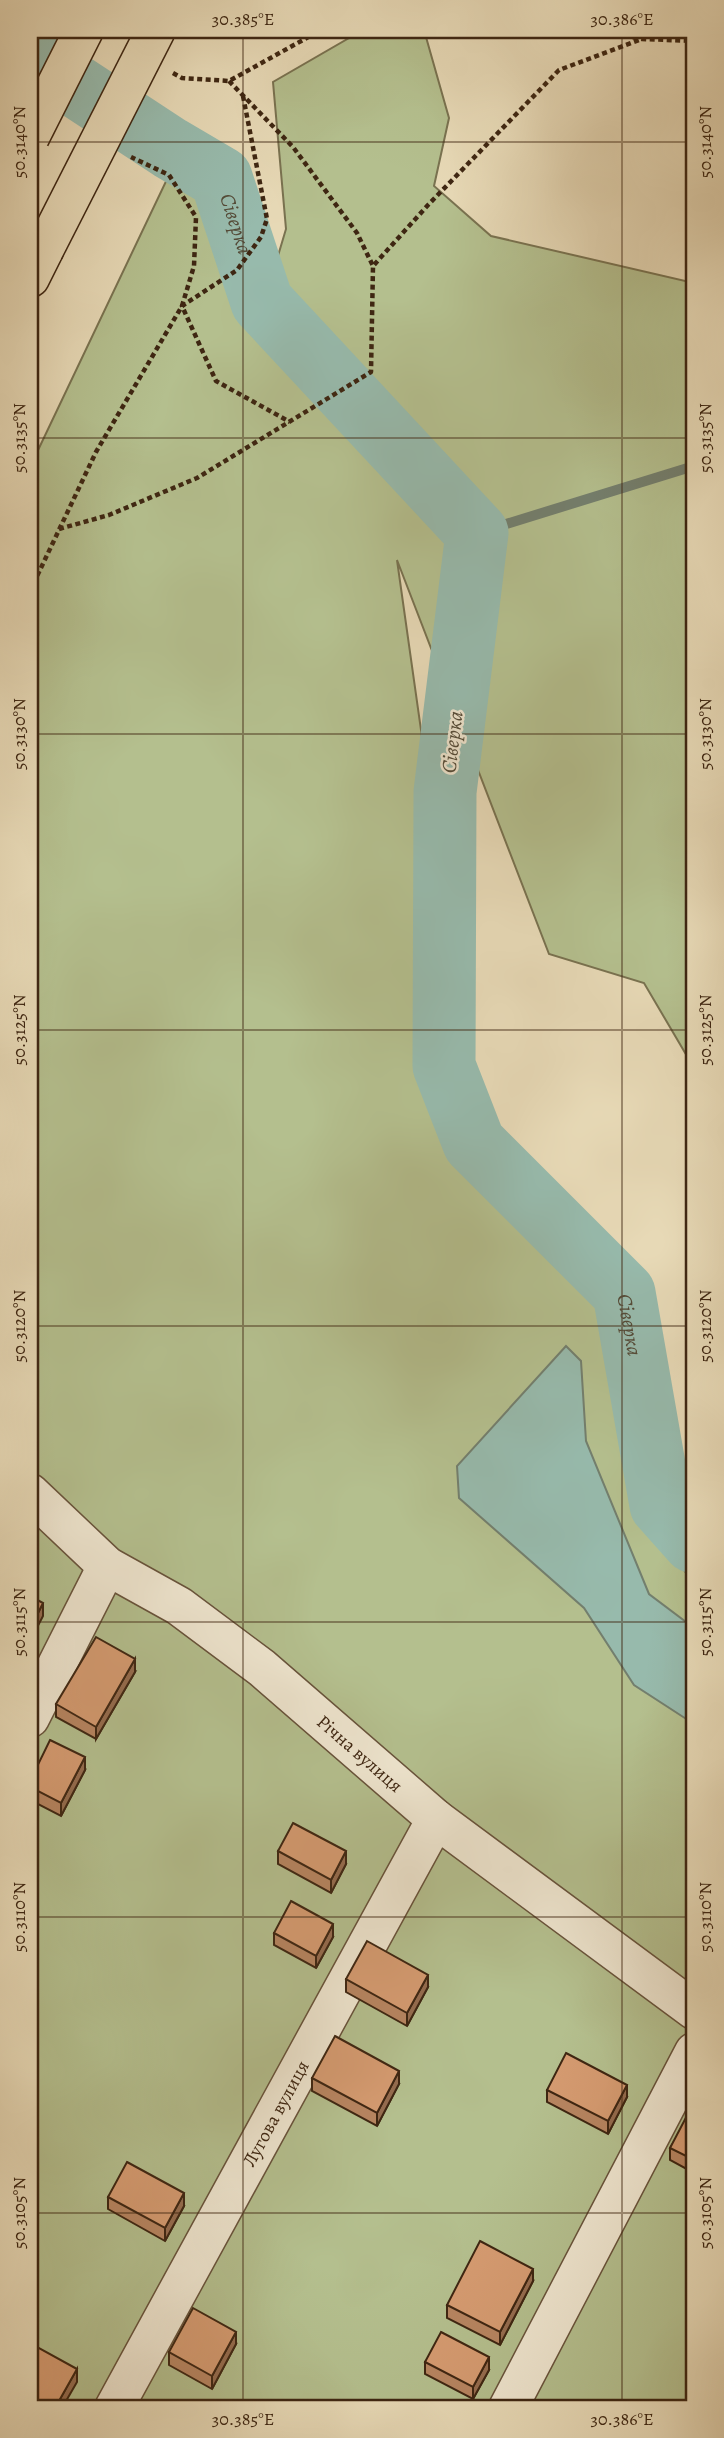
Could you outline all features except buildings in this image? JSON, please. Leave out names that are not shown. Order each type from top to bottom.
[{"type":"highway","points":[[30,137],[84,30]]},
{"type":"highway","points":[[37,264],[156,30]]},
{"type":"street","name":"Річна вулиця","points":[[30,1493],[107,1566],[179,1606],[262,1668],[436,1819],[694,2010]]},
{"type":"street","points":[[30,1718],[107,1566]]},
{"type":"street","name":"Лугова вулиця","points":[[114,2408],[436,1819]]},
{"type":"street","points":[[508,2408],[694,2052]]},
{"type":"path","points":[[172,72],[182,78],[229,81],[321,30]]},
{"type":"path","points":[[591,30],[642,39],[694,41]]},
{"type":"path","points":[[373,266],[559,70],[642,39]]},
{"type":"path","points":[[59,530],[109,515],[197,478],[372,372],[373,266],[357,233],[293,146],[229,81]]},
{"type":"path","points":[[182,306],[237,270],[261,236],[267,219],[243,96]]},
{"type":"path","points":[[30,591],[96,452],[182,306],[194,266],[196,217],[169,175],[122,152]]},
{"type":"path","points":[[182,306],[216,381],[291,422]]},
{"type":"green space","points":[[363,30],[424,30],[449,118],[434,186],[491,236],[694,283],[694,1068],[644,983],[549,954],[397,560],[422,737],[422,1036],[455,1147],[597,1302],[644,1519],[694,1583],[694,2408],[30,2408],[30,467],[169,175],[221,178],[269,286],[286,229],[273,82]]},
{"type":"shaded area","points":[[566,1346],[581,1361],[586,1441],[649,1594],[694,1628],[694,1724],[634,1685],[584,1608],[459,1498],[457,1466]]},
{"type":"waterway","name":"Сіверка","points":[[30,56],[170,148],[221,178],[262,302],[477,533],[445,792],[444,1066],[474,1143],[624,1293],[661,1505],[694,1542]]},
{"type":"waterway","points":[[477,533],[694,466]]}]
